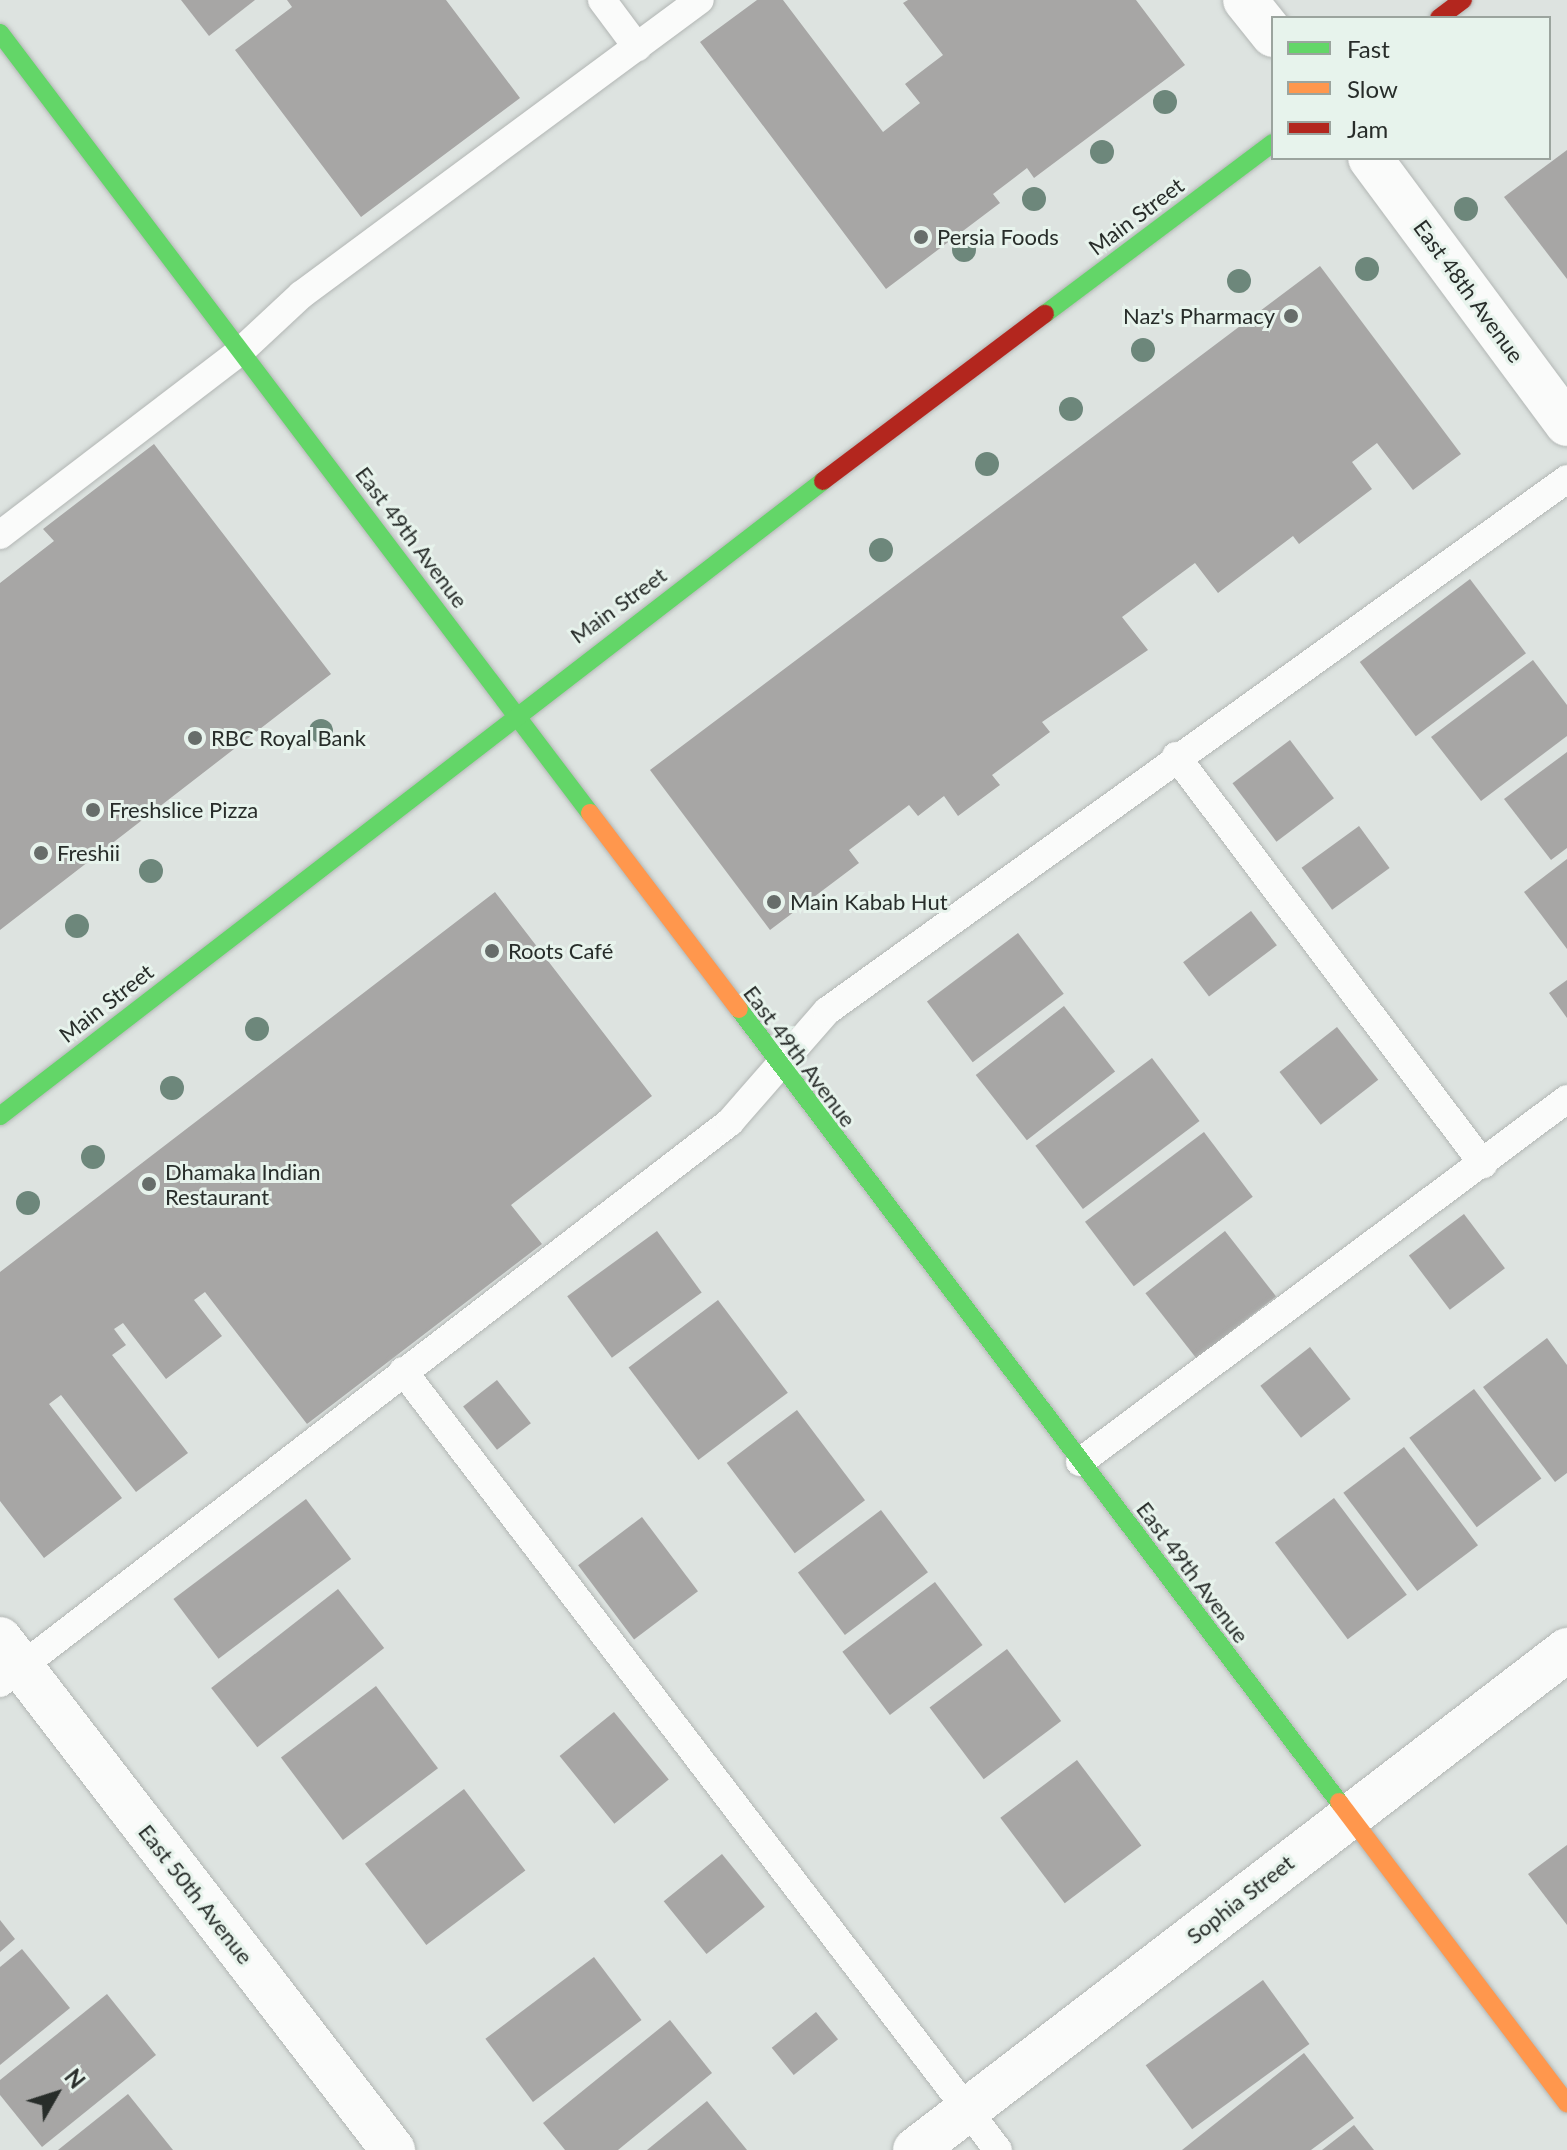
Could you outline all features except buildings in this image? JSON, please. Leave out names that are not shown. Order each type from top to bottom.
[{"type":"street","points":[[1245,0],[1271,32]]},
{"type":"street","points":[[1442,16],[1463,0]]},
{"type":"street","name":"East 49th Avenue","points":[[0,33],[242,350],[778,1067],[1567,2104]]},
{"type":"street","name":"Main Street","points":[[0,1116],[515,714],[1271,145]]},
{"type":"street","name":"East 48th Avenue","points":[[1371,160],[1567,424]]},
{"type":"street","name":"Sophia Street","points":[[915,2150],[1567,1650]]},
{"type":"street","name":"East 50th Avenue","points":[[7,1663],[393,2150]]},
{"type":"lane","points":[[602,0],[637,47]]},
{"type":"lane","points":[[0,535],[242,350],[301,295],[700,0]]},
{"type":"lane","points":[[7,1663],[403,1371],[730,1122],[827,1011],[1176,756],[1567,479]]},
{"type":"lane","points":[[1176,756],[1483,1164]]},
{"type":"lane","points":[[1080,1462],[1567,1099]]},
{"type":"lane","points":[[403,1371],[998,2150]]},
{"type":"traffic: fast","points":[[0,33],[590,813]]},
{"type":"traffic: fast","points":[[1045,314],[1271,144]]},
{"type":"traffic: fast","points":[[0,1116],[823,481]]},
{"type":"traffic: fast","points":[[739,1009],[1339,1802]]},
{"type":"traffic: slow","points":[[590,813],[739,1009]]},
{"type":"traffic: slow","points":[[1339,1802],[1567,2104]]},
{"type":"traffic: jam","points":[[1442,16],[1463,0]]},
{"type":"traffic: jam","points":[[823,481],[1045,314]]},
{"type":"place","name":"Persia Foods","points":[[921,237]]},
{"type":"place","name":"Naz's Pharmacy","points":[[1291,316]]},
{"type":"place","name":"RBC Royal Bank","points":[[195,738]]},
{"type":"place","name":"Freshslice Pizza","points":[[93,810]]},
{"type":"place","name":"Freshii","points":[[41,853]]},
{"type":"place","name":"Main Kabab Hut","points":[[774,902]]},
{"type":"place","name":"Roots Café","points":[[492,951]]},
{"type":"place","name":"Dhamaka Indian Restaurant","points":[[149,1184]]}]
